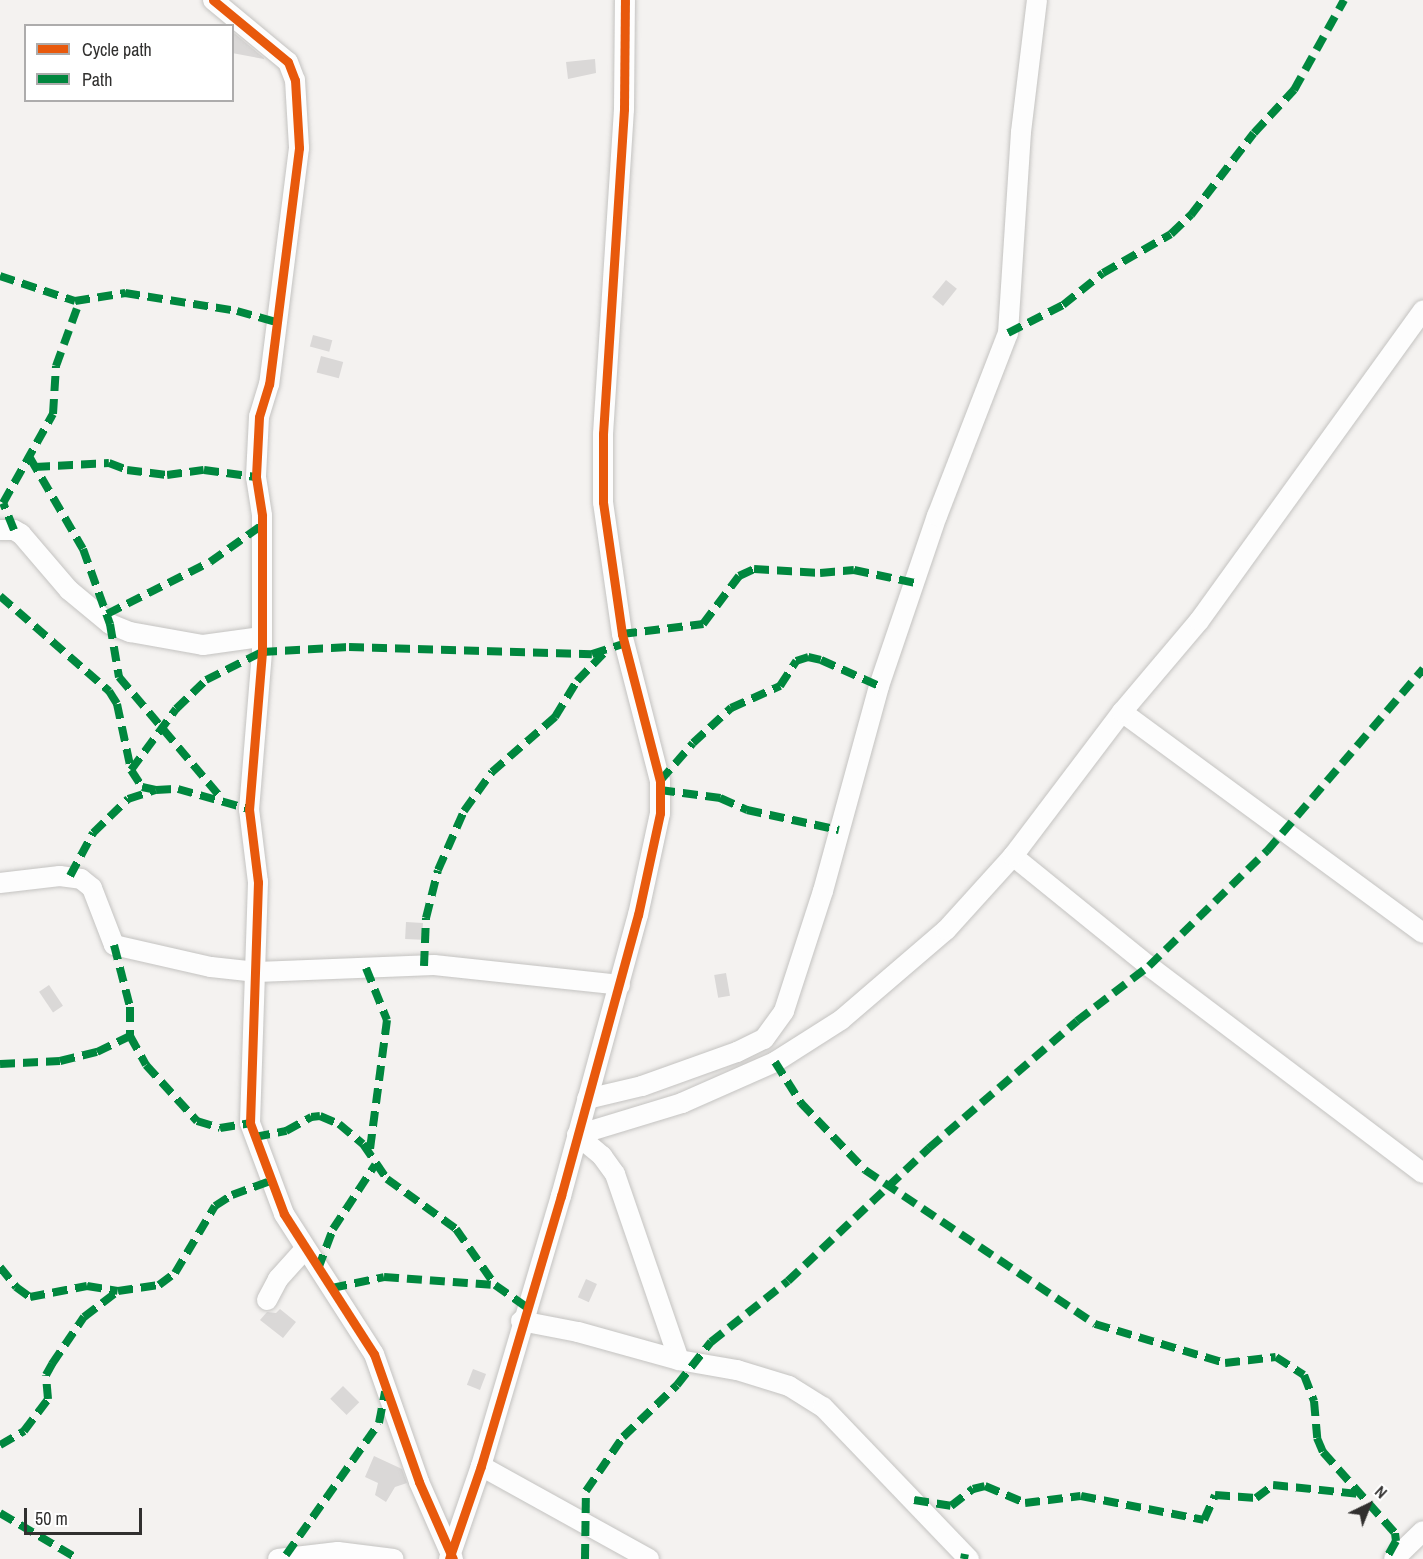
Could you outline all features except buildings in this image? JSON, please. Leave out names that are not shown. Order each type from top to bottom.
[{"type":"street","points":[[213,0],[282,56],[296,81],[300,148],[269,384],[259,417],[256,477],[262,516],[261,637],[249,808],[258,882],[257,972],[249,1073],[250,1123],[284,1214],[374,1354],[419,1482],[451,1558]]},
{"type":"street","points":[[451,1558],[482,1466],[620,985],[660,813],[660,781],[622,634],[603,502],[603,434],[624,109],[625,0]]},
{"type":"street","points":[[587,1099],[642,1086],[737,1052],[764,1039],[784,1011],[823,891],[879,686],[937,516],[1008,333],[1021,132],[1037,0]]},
{"type":"street","points":[[577,1135],[632,1120],[720,1087],[775,1062],[841,1020],[946,930],[1013,856],[1122,712],[1198,621],[1423,310]]},
{"type":"street","points":[[0,530],[14,530],[21,534],[69,590],[110,624],[130,632],[203,645],[261,637]]},
{"type":"street","points":[[1122,712],[1423,933]]},
{"type":"street","points":[[1013,856],[1149,966],[1423,1173]]},
{"type":"street","points":[[1,880],[60,876],[81,879],[92,888],[109,938],[123,949],[257,972],[434,965],[620,985]]},
{"type":"street","points":[[577,1135],[602,1156],[615,1174],[679,1360]]},
{"type":"street","points":[[267,1300],[278,1279],[305,1249]]},
{"type":"street","points":[[522,1321],[578,1332],[679,1360],[738,1370],[789,1386],[824,1407],[969,1559]]},
{"type":"street","points":[[482,1466],[649,1559]]},
{"type":"street","points":[[1394,1559],[1423,1531]]},
{"type":"street","points":[[278,1559],[338,1552],[393,1559]]},
{"type":"marked path","points":[[1008,333],[1063,305],[1103,273],[1171,234],[1191,215],[1254,133],[1294,90],[1344,0]]},
{"type":"marked path","points":[[0,276],[75,301],[125,293],[237,311],[276,322]]},
{"type":"marked path","points":[[14,530],[3,503],[53,414],[56,366],[80,300]]},
{"type":"marked path","points":[[30,458],[83,549],[110,624],[119,677],[222,799]]},
{"type":"marked path","points":[[35,467],[109,463],[127,470],[167,475],[204,470],[256,477]]},
{"type":"marked path","points":[[107,614],[210,562],[262,525]]},
{"type":"marked path","points":[[622,634],[703,624],[739,576],[754,569],[820,573],[854,570],[915,583]]},
{"type":"marked path","points":[[0,596],[109,691],[117,704],[131,770],[142,787],[156,790]]},
{"type":"marked path","points":[[131,770],[176,709],[206,680],[262,652],[349,647],[592,654],[625,643]]},
{"type":"marked path","points":[[424,966],[426,918],[438,870],[464,811],[492,772],[555,717],[577,681],[606,651]]},
{"type":"marked path","points":[[660,781],[693,743],[731,708],[780,686],[796,661],[808,657],[821,660],[879,686]]},
{"type":"marked path","points":[[585,1559],[586,1491],[623,1437],[677,1385],[711,1342],[788,1281],[929,1148],[1077,1021],[1149,966],[1267,851],[1423,669]]},
{"type":"marked path","points":[[70,876],[93,833],[128,799],[156,790],[178,789],[249,809]]},
{"type":"marked path","points":[[660,790],[720,798],[747,810],[839,830]]},
{"type":"marked path","points":[[114,945],[130,1007],[130,1036],[146,1065],[197,1121],[220,1128],[250,1123]]},
{"type":"marked path","points":[[366,968],[387,1020],[369,1156]]},
{"type":"marked path","points":[[0,1064],[60,1061],[97,1052],[130,1036]]},
{"type":"marked path","points":[[775,1062],[801,1103],[865,1170],[1095,1324],[1225,1363],[1276,1357],[1304,1375],[1314,1401],[1317,1438],[1323,1452],[1395,1533],[1396,1541],[1386,1559]]},
{"type":"marked path","points":[[255,1137],[286,1131],[311,1117],[320,1116],[339,1124],[363,1144],[387,1179],[456,1229],[495,1285],[527,1307]]},
{"type":"marked path","points":[[318,1269],[333,1229],[375,1165]]},
{"type":"marked path","points":[[0,1267],[16,1287],[30,1297],[87,1286],[118,1291],[159,1285],[175,1273],[215,1206],[232,1195],[270,1181]]},
{"type":"marked path","points":[[332,1288],[384,1277],[495,1285]]},
{"type":"marked path","points":[[0,1445],[24,1431],[48,1399],[46,1375],[84,1317],[118,1291]]},
{"type":"marked path","points":[[286,1555],[379,1423],[385,1392]]},
{"type":"marked path","points":[[914,1500],[951,1506],[973,1489],[985,1486],[1025,1503],[1081,1496],[1204,1520],[1215,1495],[1256,1498],[1273,1485],[1358,1494]]},
{"type":"marked path","points":[[0,1513],[78,1559]]},
{"type":"marked path","points":[[964,1559],[965,1554]]},
{"type":"cycle path","points":[[213,0],[288,62],[295,80],[299,148],[269,384],[259,417],[256,477],[262,516],[262,652],[249,809],[258,882],[250,1123],[284,1214],[374,1354],[419,1482],[453,1559]]},
{"type":"cycle path","points":[[449,1559],[481,1466],[561,1196],[638,915],[660,813],[660,781],[622,634],[603,502],[603,434],[624,109],[625,0]]}]
